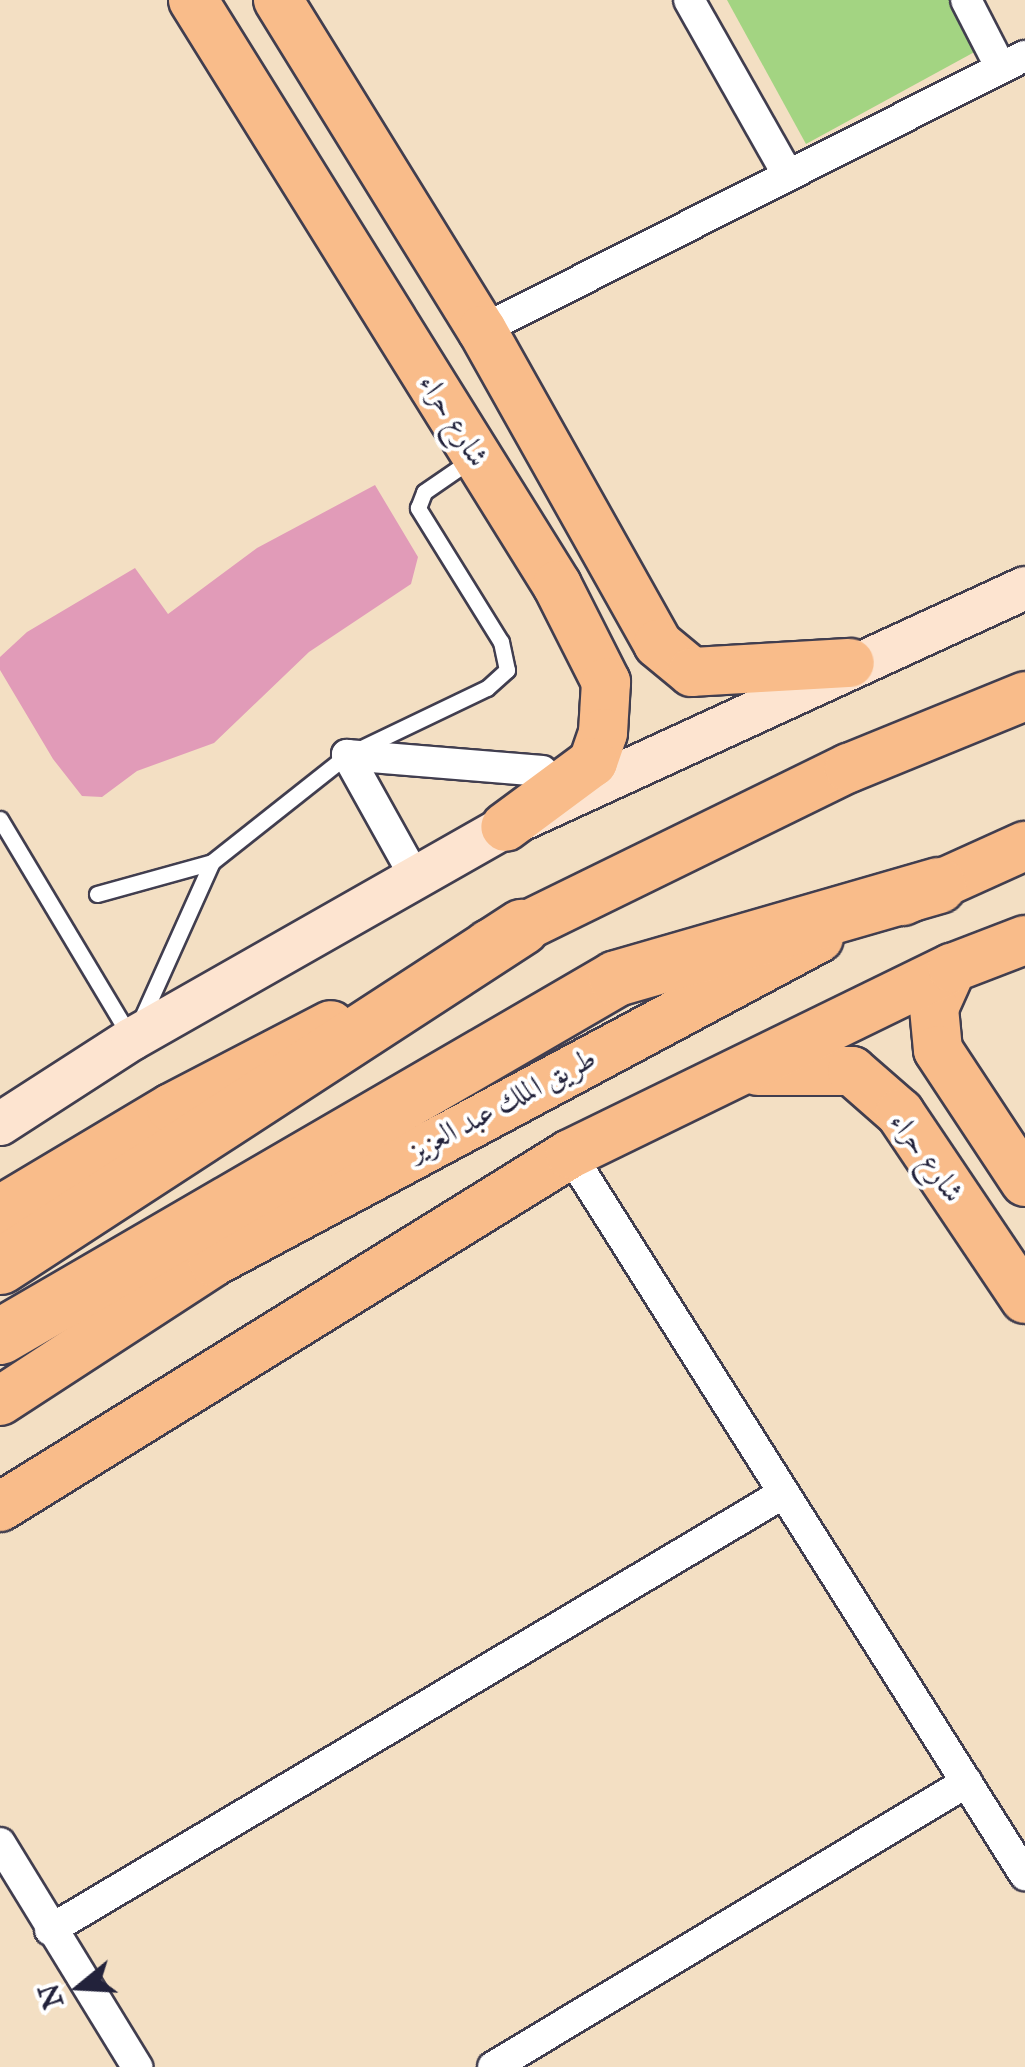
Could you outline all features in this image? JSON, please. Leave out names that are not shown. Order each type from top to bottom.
[{"type":"highway","points":[[0,1336],[616,978],[938,885]]},
{"type":"highway","points":[[0,1266],[521,928]]},
{"type":"main road","name":"شارع حراء","points":[[194,0],[557,586],[606,682],[603,733],[593,762],[505,827]]},
{"type":"main road","points":[[278,0],[482,330],[658,644],[692,672],[850,663]]},
{"type":"main road","points":[[557,586],[608,554]]},
{"type":"main road","points":[[0,1124],[132,1039],[505,827],[850,663],[1025,588]]},
{"type":"main road","points":[[0,1210],[171,1108],[521,928],[849,768],[1025,696]]},
{"type":"main road","name":"طريق الملك عبد العزيز","points":[[0,1401],[213,1262],[441,1136],[755,967],[1025,846]]},
{"type":"main road","points":[[0,1507],[570,1154],[952,968],[1025,940]]},
{"type":"main road","points":[[952,968],[934,1008],[938,1050],[1025,1182]]},
{"type":"main road","name":"شارع حراء","points":[[734,1074],[797,1067],[852,1071],[900,1113],[1018,1274]]},
{"type":"street","points":[[688,0],[788,175]]},
{"type":"street","points":[[482,330],[1013,62],[966,0]]},
{"type":"street","points":[[348,755],[542,771]]},
{"type":"street","points":[[348,755],[415,877]]},
{"type":"street","points":[[570,1154],[1025,1875]]},
{"type":"street","points":[[50,1930],[784,1494]]},
{"type":"street","points":[[494,2067],[967,1782]]},
{"type":"street","points":[[0,1843],[137,2067]]},
{"type":"lane","points":[[97,894],[212,862],[348,755],[487,688],[506,670],[500,642],[418,508],[424,492],[476,456]]},
{"type":"lane","points":[[0,819],[132,1039]]},
{"type":"lane","points":[[132,1039],[212,862]]},
{"type":"green space","points":[[727,0],[954,0],[980,49],[806,144]]},
{"type":"building","points":[[375,485],[418,557],[411,584],[309,652],[214,743],[137,771],[102,797],[82,796],[53,759],[0,670],[0,657],[27,632],[135,568],[168,614],[257,548]]}]
